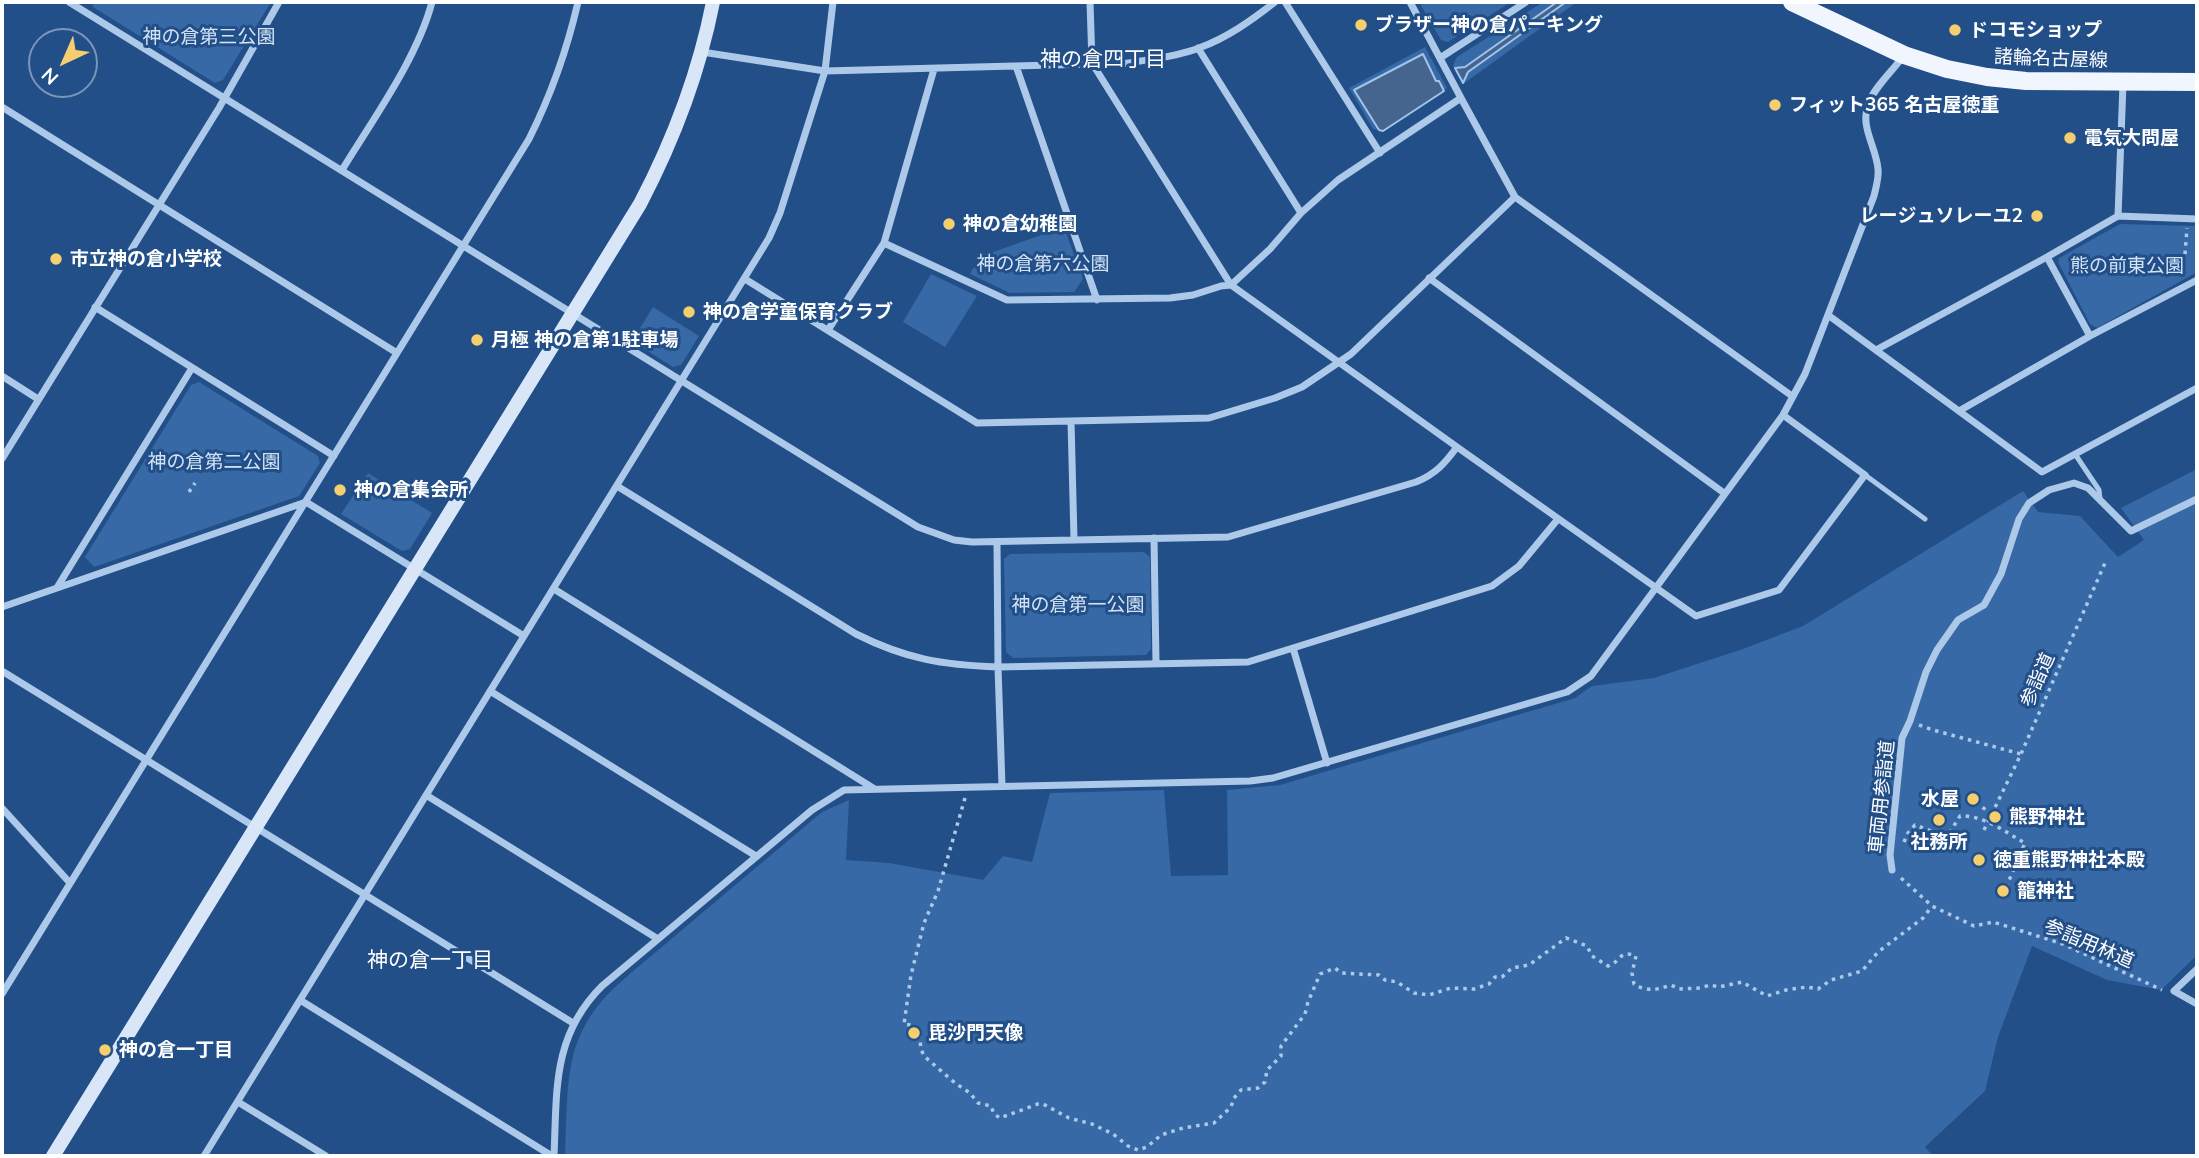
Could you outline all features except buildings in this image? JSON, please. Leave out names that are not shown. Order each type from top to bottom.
[{"type":"main road","name":"諸輪名古屋線","points":[[1800,3],[1904,55],[1947,69],[1987,77],[2026,81],[2197,82]]},
{"type":"street","points":[[2,459],[159,206],[279,2]]},
{"type":"street","points":[[342,170],[409,59],[432,2]]},
{"type":"street","points":[[2,994],[4,983],[147,760],[508,174],[538,120],[562,61],[578,2]]},
{"type":"street","points":[[53,1156],[618,240],[660,166],[684,110],[702,52],[713,2]]},
{"type":"street","points":[[204,1156],[769,238],[780,213],[825,71],[833,2]]},
{"type":"street","points":[[1090,2],[1092,63],[1231,285],[1696,616],[1779,590],[1865,475],[1783,415]]},
{"type":"street","points":[[702,52],[825,71],[1128,63],[1198,48],[1258,16],[1275,2]]},
{"type":"street","points":[[1285,2],[1380,153]]},
{"type":"street","points":[[1410,2],[1515,197],[1792,396]]},
{"type":"street","points":[[1440,58],[1526,2]]},
{"type":"street","points":[[74,3],[929,532],[954,540],[997,542],[1228,537],[1416,482],[1436,472],[1457,447]]},
{"type":"street","points":[[1198,48],[1301,213]]},
{"type":"street","points":[[300,1000],[553,1156],[562,1049],[573,1023],[588,1001],[602,985],[756,856],[812,810],[844,790],[1250,781],[1273,778],[1567,692],[1591,676],[1783,415],[1805,374],[1873,200],[1878,180],[1876,158],[1867,132],[1865,116],[1869,103],[1904,55]]},
{"type":"street","points":[[1016,66],[1097,300]]},
{"type":"street","points":[[828,330],[884,243],[934,69]]},
{"type":"street","points":[[2118,216],[2123,83]]},
{"type":"street","points":[[884,243],[1007,300],[1097,300],[1193,295],[1231,285],[1270,249],[1301,213],[1338,180],[1461,98]]},
{"type":"street","points":[[2,107],[397,353]]},
{"type":"street","points":[[745,279],[976,423],[1209,418],[1302,387],[1351,354],[1515,197]]},
{"type":"street","points":[[1876,349],[2118,216],[2197,219]]},
{"type":"street","points":[[2047,257],[2090,336]]},
{"type":"street","points":[[1429,278],[1724,492]]},
{"type":"street","points":[[1959,411],[2090,336],[2197,280]]},
{"type":"street","points":[[96,307],[334,456]]},
{"type":"street","points":[[1828,315],[2042,472],[2197,388]]},
{"type":"street","points":[[57,587],[192,368]]},
{"type":"street","points":[[2,376],[38,399]]},
{"type":"street","points":[[1071,421],[1074,539]]},
{"type":"street","name":"車両用参詣道","points":[[1892,870],[1890,855],[1902,737],[1926,672],[1937,650],[1958,620],[1984,605],[1994,590],[2019,519],[2029,503],[2049,490],[2074,483],[2088,488],[2131,530],[2197,499]]},
{"type":"street","points":[[617,486],[856,634],[881,647],[923,660],[961,666],[1248,662],[1492,586],[1519,566],[1558,519]]},
{"type":"street","points":[[306,502],[524,636]]},
{"type":"street","points":[[2,607],[306,502]]},
{"type":"street","points":[[1154,538],[1156,663]]},
{"type":"street","points":[[997,542],[1002,786]]},
{"type":"street","points":[[554,589],[874,789]]},
{"type":"street","points":[[1293,648],[1327,763]]},
{"type":"street","points":[[2,671],[573,1023]]},
{"type":"street","points":[[490,691],[756,856]]},
{"type":"street","points":[[426,795],[658,939]]},
{"type":"street","points":[[2,808],[70,883]]},
{"type":"street","points":[[2197,969],[2174,991],[2197,1004]]},
{"type":"street","points":[[238,1102],[326,1156]]},
{"type":"lane","points":[[2075,454],[2099,491],[2100,499]]},
{"type":"lane","points":[[1865,475],[1925,519]]},
{"type":"path","points":[[2185,254],[2187,226]]},
{"type":"path","points":[[149,453],[160,459]]},
{"type":"path","points":[[189,492],[195,483]]},
{"type":"path","name":"参詣道","points":[[1984,830],[2021,754],[2105,562]]},
{"type":"path","points":[[1910,721],[2021,754]]},
{"type":"path","points":[[969,786],[938,891],[924,923],[911,975],[904,1024],[919,1031],[924,1056],[970,1093],[978,1103],[991,1105],[994,1114],[1000,1118],[1043,1104],[1069,1118],[1092,1124],[1113,1134],[1138,1150],[1147,1147],[1161,1136],[1183,1128],[1214,1123],[1231,1107],[1241,1090],[1258,1088],[1265,1082],[1267,1070],[1281,1056],[1281,1046],[1305,1014],[1320,974],[1335,968],[1341,973],[1379,975],[1385,980],[1397,982],[1413,993],[1429,995],[1451,988],[1474,989],[1489,984],[1495,977],[1502,976],[1512,968],[1529,965],[1566,938],[1587,946],[1592,956],[1608,966],[1614,964],[1621,955],[1629,953],[1636,956],[1632,973],[1634,984],[1644,990],[1671,985],[1679,989],[1710,985],[1719,987],[1742,982],[1767,996],[1807,987],[1818,989],[1831,980],[1862,971],[1878,952],[1923,918],[1932,906]]},
{"type":"path","points":[[1976,803],[1992,814]]},
{"type":"path","points":[[1904,843],[1915,825],[1947,836],[1960,816],[1971,816],[1987,822],[2025,843],[2007,885]]},
{"type":"path","name":"参詣用林道","points":[[1892,870],[1932,906],[1974,926],[1993,922],[2063,944],[2161,990],[2174,991]]},
{"type":"green space","name":"神の倉第三公園","points":[[92,2],[271,2],[223,80],[215,83],[93,7]]},
{"type":"green space","points":[[1419,2],[1511,2],[1448,42],[1441,40]]},
{"type":"green space","points":[[1543,2],[1557,2],[1465,67],[1455,68],[1453,65],[1457,57]]},
{"type":"green space","points":[[1566,2],[1577,2],[1463,84],[1468,72]]},
{"type":"green space","points":[[1425,47],[1447,88],[1383,131],[1373,129],[1349,88]]},
{"type":"green space","name":"熊の前東公園","points":[[2120,224],[2197,226],[2197,272],[2097,328],[2090,324],[2058,262],[2059,258]]},
{"type":"green space","name":"神の倉第六公園","points":[[1064,227],[1083,279],[1074,292],[1010,293],[970,274],[979,257]]},
{"type":"green space","points":[[931,274],[977,296],[945,347],[903,322]]},
{"type":"green space","points":[[653,307],[699,336],[681,365],[673,367],[632,341]]},
{"type":"green space","name":"神の倉第二公園","points":[[199,382],[318,456],[320,463],[299,496],[94,567],[85,557],[191,385]]},
{"type":"green space","points":[[2197,469],[2197,955],[2161,990],[2107,980],[2032,946],[1998,1037],[1985,1091],[1925,1147],[1933,1156],[565,1156],[572,1059],[589,1018],[604,998],[822,812],[849,800],[846,860],[889,863],[983,880],[1003,856],[1032,862],[1050,793],[1164,790],[1171,876],[1228,875],[1227,790],[1280,785],[1575,698],[1592,686],[1654,678],[1743,649],[1803,626],[2023,491],[2038,512],[2080,516],[2118,557],[2144,540],[2121,508]]},
{"type":"green space","points":[[368,473],[432,513],[410,549],[402,551],[341,514]]},
{"type":"green space","name":"神の倉第一公園","points":[[1144,552],[1150,557],[1151,649],[1146,655],[1013,658],[1006,652],[1004,559],[1010,554]]},
{"type":"shaded area","points":[[1557,2],[1566,2],[1468,72],[1463,83],[1455,68],[1465,67]]},
{"type":"shaded area","points":[[1423,54],[1444,91],[1383,131],[1379,130],[1354,90]]},
{"type":"place","name":"ブラザー神の倉パーキング","points":[[1361,25]]},
{"type":"place","name":"ドコモショップ","points":[[1955,30]]},
{"type":"place","name":"フィット365 名古屋徳重","points":[[1775,105]]},
{"type":"place","name":"電気大問屋","points":[[2070,138]]},
{"type":"place","name":"レージュソレーユ2","points":[[2037,216]]},
{"type":"place","name":"神の倉幼稚園","points":[[949,224]]},
{"type":"place","name":"市立神の倉小学校","points":[[56,259]]},
{"type":"place","name":"神の倉学童保育クラブ","points":[[689,312]]},
{"type":"place","name":"月極 神の倉第1駐車場","points":[[477,340]]},
{"type":"place","name":"神の倉集会所","points":[[340,490]]},
{"type":"place","name":"水屋","points":[[1973,799]]},
{"type":"place","name":"熊野神社","points":[[1995,817]]},
{"type":"place","name":"社務所","points":[[1939,820]]},
{"type":"place","name":"徳重熊野神社本殿","points":[[1979,860]]},
{"type":"place","name":"籠神社","points":[[2003,891]]},
{"type":"place","name":"毘沙門天像","points":[[914,1033]]},
{"type":"place","name":"神の倉一丁目","points":[[105,1050]]},
{"type":"district","name":"神の倉四丁目","points":[[1103,60]]},
{"type":"district","name":"神の倉一丁目","points":[[430,961]]}]
